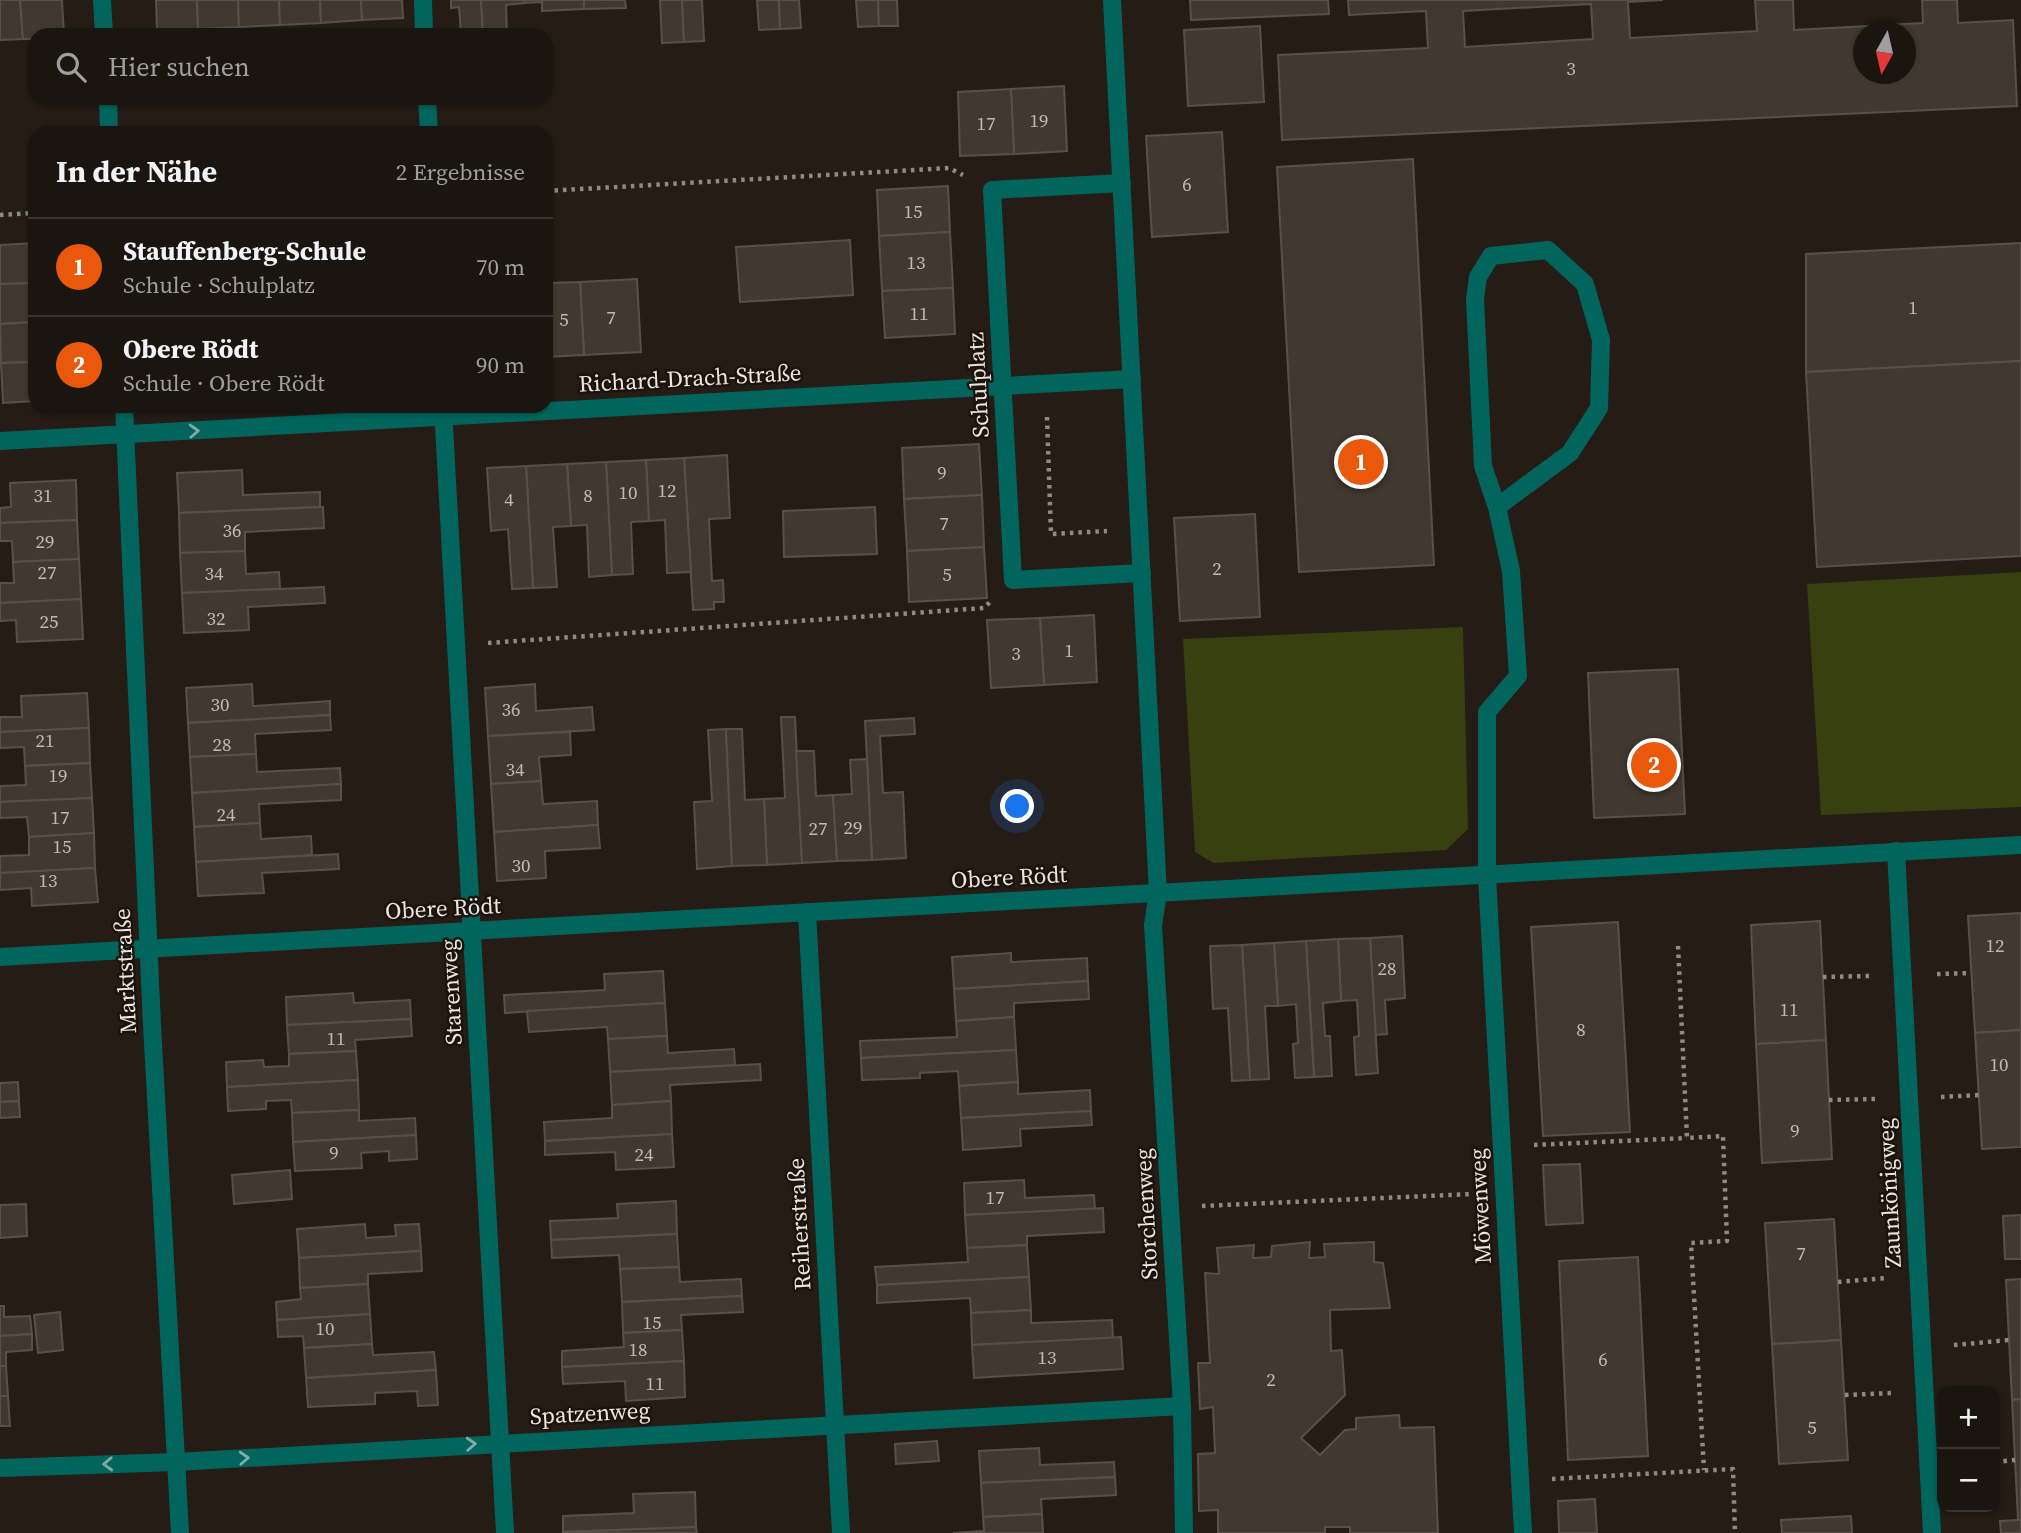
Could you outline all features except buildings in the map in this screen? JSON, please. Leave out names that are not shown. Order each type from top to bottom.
[{"type":"street","points":[[102,0],[104,28]]},
{"type":"street","points":[[423,0],[425,28]]},
{"type":"street","points":[[1112,0],[1158,893]]},
{"type":"street","points":[[108,105],[109,126]]},
{"type":"street","points":[[427,105],[429,126]]},
{"type":"street","points":[[992,190],[1122,183]]},
{"type":"street","name":"Schulplatz","points":[[992,190],[1013,580]]},
{"type":"street","name":"Möwenweg","points":[[1497,507],[1570,453],[1599,408],[1601,340],[1585,284],[1548,250],[1491,256],[1478,277],[1475,299],[1483,466],[1497,507],[1511,570],[1518,676],[1488,712],[1487,876],[1523,1533]]},
{"type":"street","name":"Richard-Drach-Straße","points":[[553,407],[1132,379]]},
{"type":"street","name":"Marktstraße","points":[[124,413],[148,949],[180,1533]]},
{"type":"street","name":"Richard-Drach-Straße","points":[[0,441],[125,435],[429,413]]},
{"type":"street","name":"Starenweg","points":[[443,413],[505,1533]]},
{"type":"street","points":[[1013,580],[1142,573]]},
{"type":"street","name":"Obere Rödt","points":[[0,957],[1487,876],[1583,867],[2021,845]]},
{"type":"street","name":"Zaunkönigweg","points":[[1896,851],[1931,1533]]},
{"type":"street","name":"Storchenweg","points":[[1158,893],[1153,925],[1182,1406],[1184,1533]]},
{"type":"street","name":"Reiherstraße","points":[[807,912],[841,1533]]},
{"type":"street","name":"Spatzenweg","points":[[0,1468],[176,1462],[1182,1406]]},
{"type":"path","points":[[553,191],[949,168],[992,190]]},
{"type":"path","points":[[0,215],[28,213]]},
{"type":"path","points":[[1045,383],[1051,534],[1140,530]]},
{"type":"path","points":[[456,645],[984,608],[1013,580]]},
{"type":"path","points":[[1678,946],[1687,1138]]},
{"type":"path","points":[[1964,973],[1971,974]]},
{"type":"path","points":[[1823,977],[1830,977]]},
{"type":"path","points":[[1970,1096],[1979,1095]]},
{"type":"path","points":[[1829,1100],[1836,1100]]},
{"type":"path","points":[[1502,1146],[1723,1136],[1727,1241],[1690,1243],[1704,1471]]},
{"type":"path","points":[[1169,1208],[1504,1193]]},
{"type":"path","points":[[1838,1282],[1845,1282]]},
{"type":"path","points":[[1922,1347],[2009,1340]]},
{"type":"path","points":[[1845,1395],[1852,1395]]},
{"type":"path","points":[[2000,1462],[2015,1460]]},
{"type":"path","points":[[1520,1480],[1733,1469],[1735,1533]]},
{"type":"green space","points":[[2021,572],[2021,807],[1821,815],[1807,584]]},
{"type":"green space","points":[[1463,627],[1468,829],[1446,850],[1214,863],[1195,852],[1183,639]]},
{"type":"place","name":"Stauffenberg-Schule","points":[[1361,462]]},
{"type":"place","name":"Obere Rödt","points":[[1654,765]]}]
